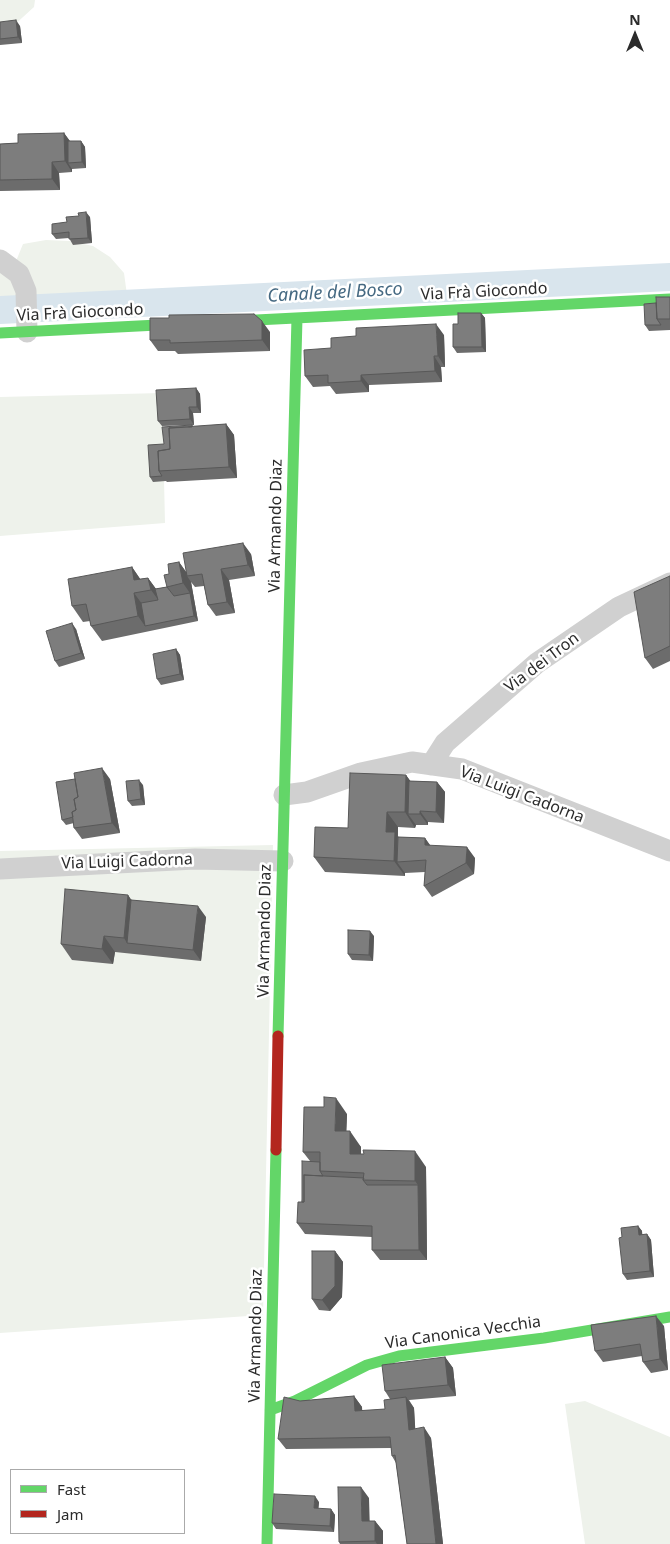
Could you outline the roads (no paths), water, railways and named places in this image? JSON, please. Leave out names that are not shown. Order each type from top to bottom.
[{"type":"street","points":[[0,260],[19,274],[26,296],[26,327]]},
{"type":"street","name":"Via Frà Giocondo","points":[[0,333],[26,327],[297,318],[670,299]]},
{"type":"street","name":"Via Armando Diaz","points":[[267,1544],[297,318]]},
{"type":"street","name":"Via dei Tron","points":[[431,765],[445,743],[537,663],[619,606],[670,583]]},
{"type":"street","name":"Via Luigi Cadorna","points":[[284,795],[307,792],[361,773],[412,762],[462,769],[670,851]]},
{"type":"street","name":"Via Luigi Cadorna","points":[[0,869],[185,859],[283,861]]},
{"type":"street","name":"Via Canonica Vecchia","points":[[270,1410],[295,1401],[367,1365],[399,1356],[544,1338],[670,1317]]},
{"type":"waterway","name":"Canale del Bosco","points":[[0,310],[670,277]]}]
